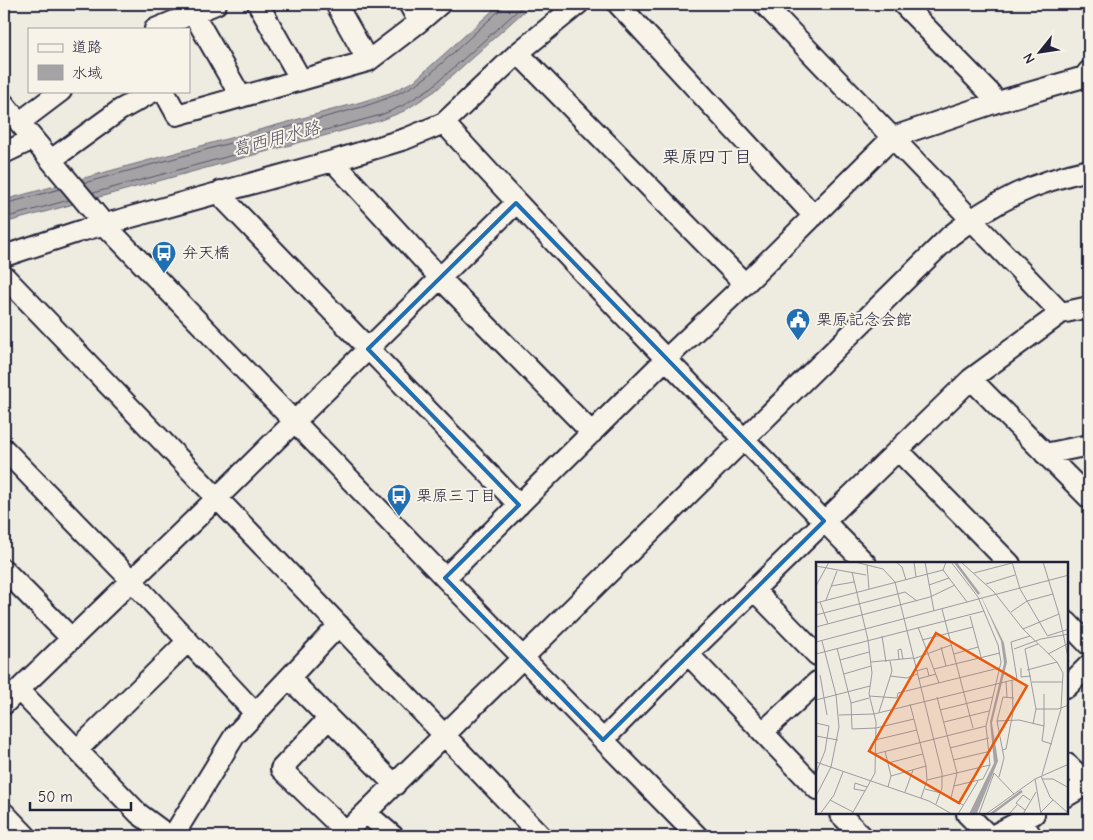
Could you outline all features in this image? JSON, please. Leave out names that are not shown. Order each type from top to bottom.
[{"type":"street","points":[[157,28],[216,4]]},
{"type":"street","points":[[258,4],[301,80]]},
{"type":"street","points":[[336,4],[368,60]]},
{"type":"street","points":[[409,4],[419,22]]},
{"type":"street","points":[[165,92],[178,115],[368,60],[440,4]]},
{"type":"street","points":[[4,256],[104,224],[333,161],[405,139],[444,123],[518,54],[578,4]]},
{"type":"street","points":[[618,4],[814,216]]},
{"type":"street","points":[[764,4],[1062,313]]},
{"type":"street","points":[[903,4],[990,93],[994,103]]},
{"type":"street","points":[[193,13],[241,97]]},
{"type":"street","points":[[518,54],[745,284]]},
{"type":"street","points":[[445,578],[893,137],[994,103],[1084,77],[1089,71]]},
{"type":"street","points":[[20,122],[60,92]]},
{"type":"street","points":[[57,167],[120,110],[152,92]]},
{"type":"street","points":[[4,104],[104,224],[522,658],[697,836]]},
{"type":"street","points":[[444,123],[516,203],[864,562]]},
{"type":"street","points":[[4,153],[33,139]]},
{"type":"street","points":[[333,161],[440,278],[592,432]]},
{"type":"street","points":[[328,719],[281,769],[344,834],[950,236],[971,220],[1028,188],[1054,178],[1089,170]]},
{"type":"street","points":[[221,191],[225,200],[519,505]]},
{"type":"street","points":[[169,836],[138,814],[78,749],[9,698],[132,581],[516,203]]},
{"type":"street","points":[[4,276],[541,836]]},
{"type":"street","points":[[603,740],[688,654],[971,379],[1062,313],[1089,307]]},
{"type":"street","points":[[971,379],[1089,498]]},
{"type":"street","points":[[1045,454],[1089,445]]},
{"type":"street","points":[[4,449],[132,581],[255,713]]},
{"type":"street","points":[[898,450],[1008,562]]},
{"type":"street","points":[[4,570],[72,639]]},
{"type":"street","points":[[754,590],[816,655]]},
{"type":"street","points":[[1068,623],[1089,645]]},
{"type":"street","points":[[173,836],[235,736],[339,625]]},
{"type":"street","points":[[78,749],[188,641]]},
{"type":"street","points":[[688,654],[816,788]]},
{"type":"street","points":[[1068,686],[1089,665]]},
{"type":"street","points":[[289,678],[395,785]]},
{"type":"street","points":[[763,732],[816,683]]},
{"type":"street","points":[[1068,765],[1089,784],[1068,795]]},
{"type":"street","points":[[4,813],[26,836]]},
{"type":"street","points":[[366,813],[393,836]]},
{"type":"street","points":[[841,815],[862,836]]},
{"type":"street","points":[[968,815],[991,836],[1029,823]]},
{"type":"highlighted area","points":[[516,203],[824,521],[603,740],[445,578],[519,505],[368,349]]},
{"type":"water","name":"葛西用水路","points":[[500,4],[532,4],[435,91],[404,111],[382,120],[4,223],[4,200],[390,93],[414,81]]},
{"type":"place","name":"弁天橋","points":[[164,274]]},
{"type":"place","name":"栗原記念会館","points":[[798,341]]},
{"type":"place","name":"栗原三丁目","points":[[399,517]]},
{"type":"district","name":"栗原四丁目","points":[[707,157]]}]
